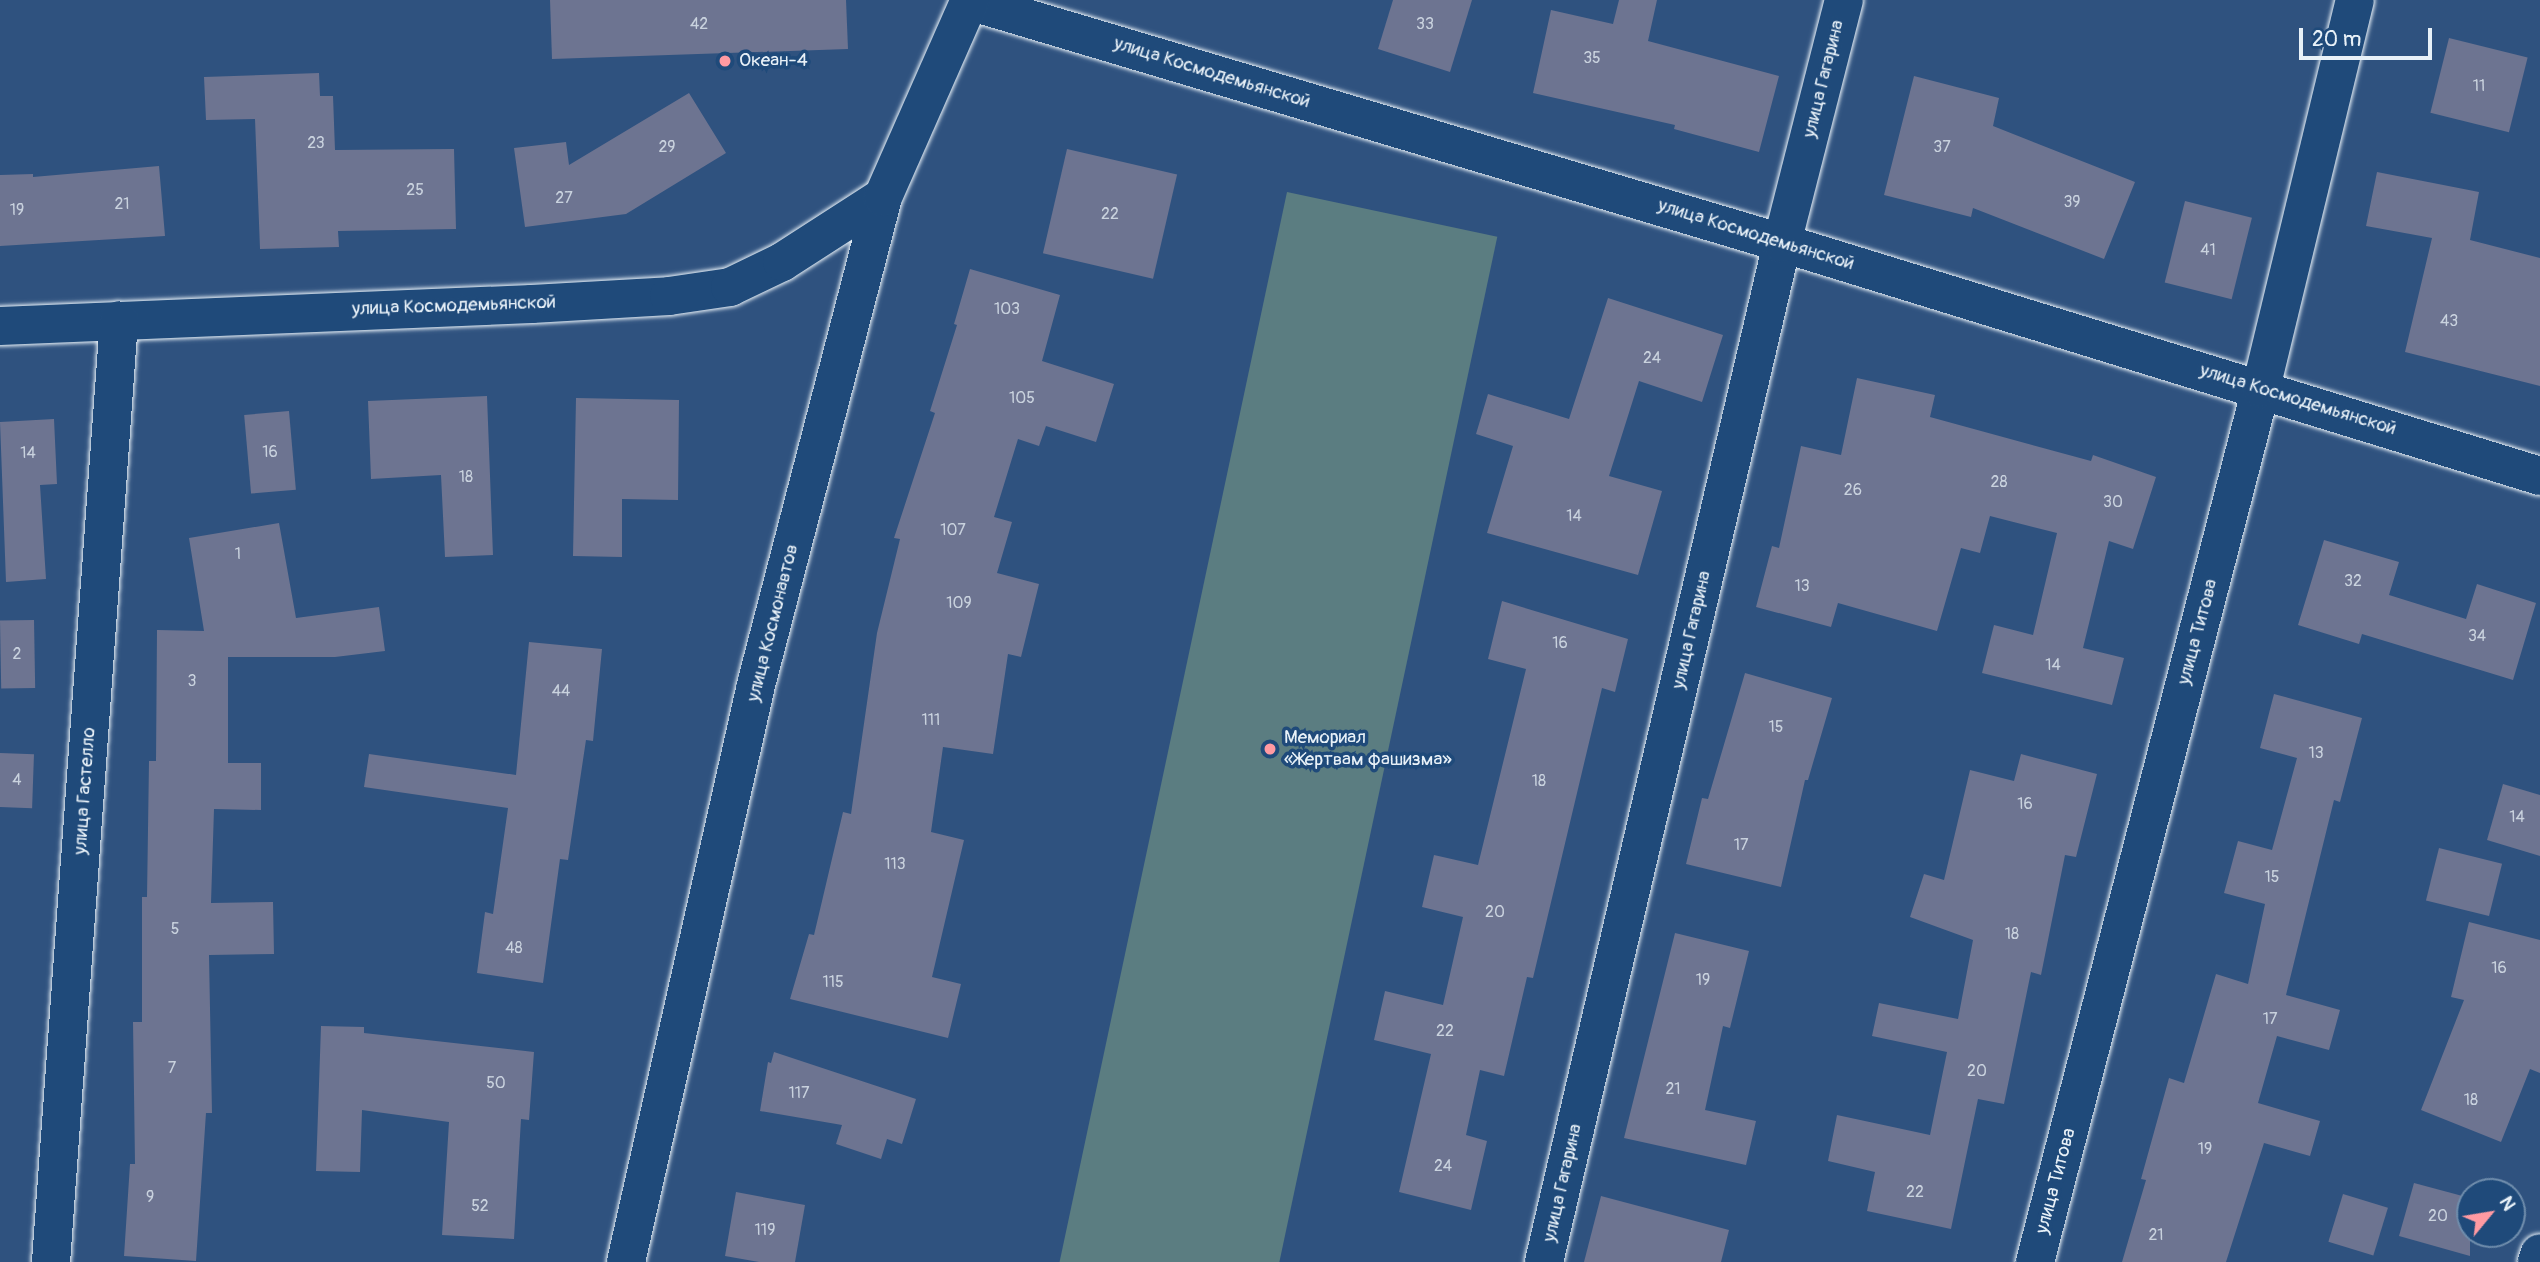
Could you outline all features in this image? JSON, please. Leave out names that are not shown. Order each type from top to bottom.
[{"type":"street","name":"улица Космодемьянской","points":[[970,0],[2261,388],[2540,476]]},
{"type":"street","name":"улица Космонавтов","points":[[626,1262],[756,685],[883,197],[970,0]]},
{"type":"street","name":"улица Гагарина","points":[[1544,1262],[1782,243],[1844,0]]},
{"type":"street","name":"улица Титова","points":[[2035,1262],[2261,388],[2355,0]]},
{"type":"street","name":"улица Космодемьянской","points":[[0,326],[669,296],[730,287],[782,262],[883,197]]},
{"type":"street","name":"улица Гастелло","points":[[51,1262],[119,320]]},
{"type":"street","points":[[2538,1262],[2540,1253]]},
{"type":"green space","name":"Мемориал «Жертвам фашизма»","points":[[1287,192],[1497,237],[1279,1262],[1060,1262]]},
{"type":"building","points":[[550,0],[846,0],[848,49],[552,59]]},
{"type":"building","points":[[1393,0],[1472,0],[1450,72],[1378,49]]},
{"type":"building","points":[[1619,0],[1657,0],[1648,41],[1779,76],[1759,152],[1674,129],[1675,125],[1533,93],[1551,10],[1613,24]]},
{"type":"building","points":[[2449,38],[2528,58],[2509,132],[2430,113]]},
{"type":"building","points":[[319,73],[320,96],[333,96],[335,150],[454,149],[456,229],[338,231],[339,247],[260,249],[255,119],[206,120],[204,77]]},
{"type":"building","points":[[1914,76],[1999,98],[1993,126],[2135,182],[2104,259],[1973,208],[1971,217],[1884,195]]},
{"type":"building","points":[[689,93],[726,153],[626,214],[525,227],[514,148],[566,142],[569,165]]},
{"type":"building","points":[[1067,149],[1177,174],[1153,279],[1043,253]]},
{"type":"building","points":[[159,166],[165,236],[0,246],[0,175],[33,174],[33,177]]},
{"type":"building","points":[[2377,172],[2479,192],[2470,240],[2540,258],[2540,386],[2405,352],[2432,238],[2366,226]]},
{"type":"building","points":[[2185,201],[2252,218],[2232,299],[2165,283]]},
{"type":"building","points":[[970,269],[1060,295],[1042,361],[1114,384],[1096,442],[1046,426],[1039,446],[1018,439],[994,517],[1012,522],[997,573],[1039,584],[1021,657],[1008,654],[993,754],[943,747],[931,832],[964,840],[932,977],[961,984],[948,1038],[790,999],[809,934],[814,935],[843,812],[851,814],[877,633],[900,539],[894,538],[935,413],[930,411],[957,325],[954,324]]},
{"type":"building","points":[[1608,298],[1723,335],[1702,402],[1639,381],[1609,476],[1662,491],[1638,575],[1487,533],[1513,446],[1476,434],[1488,394],[1569,419]]},
{"type":"building","points":[[1857,378],[1935,395],[1930,417],[2091,461],[2093,455],[2156,477],[2133,549],[2109,541],[2083,648],[2124,658],[2112,705],[1982,673],[1994,625],[2033,635],[2057,533],[1990,516],[1980,553],[1961,548],[1937,631],[1838,603],[1831,627],[1756,607],[1772,546],[1779,548],[1801,446],[1841,455]]},
{"type":"building","points":[[487,396],[493,555],[445,557],[441,475],[371,479],[368,401]]},
{"type":"building","points":[[576,398],[679,400],[678,500],[622,499],[622,557],[573,556]]},
{"type":"building","points":[[289,411],[296,490],[251,494],[244,415]]},
{"type":"building","points":[[54,419],[57,484],[40,485],[46,579],[6,582],[0,422]]},
{"type":"building","points":[[279,523],[296,618],[379,607],[385,651],[335,657],[228,657],[228,763],[261,763],[261,810],[214,809],[211,903],[273,902],[274,954],[209,955],[212,1113],[206,1113],[196,1261],[124,1256],[130,1164],[135,1164],[133,1022],[142,1022],[142,897],[147,897],[149,761],[156,761],[157,630],[204,631],[189,538]]},
{"type":"building","points":[[2324,540],[2399,562],[2389,595],[2466,619],[2477,584],[2536,603],[2513,680],[2362,634],[2359,644],[2298,625]]},
{"type":"building","points":[[1502,601],[1628,639],[1615,692],[1602,688],[1533,978],[1527,977],[1504,1076],[1480,1070],[1466,1135],[1487,1141],[1471,1210],[1399,1192],[1431,1054],[1374,1040],[1385,991],[1443,1005],[1463,917],[1422,907],[1434,855],[1478,865],[1526,669],[1488,659]]},
{"type":"building","points":[[34,620],[35,688],[1,689],[0,621]]},
{"type":"building","points":[[529,642],[602,649],[593,741],[586,740],[568,860],[560,859],[543,983],[477,973],[485,912],[493,914],[508,808],[364,787],[369,754],[516,775]]},
{"type":"building","points":[[1745,673],[1832,698],[1808,780],[1805,780],[1781,887],[1686,864],[1702,798],[1708,799]]},
{"type":"building","points":[[2274,694],[2362,718],[2340,802],[2334,800],[2286,995],[2340,1010],[2329,1050],[2277,1036],[2258,1103],[2320,1121],[2310,1156],[2264,1143],[2226,1262],[2122,1262],[2146,1180],[2141,1179],[2169,1078],[2184,1083],[2216,974],[2248,984],[2265,904],[2224,893],[2238,841],[2272,850],[2297,758],[2260,748]]},
{"type":"building","points":[[0,753],[34,754],[32,808],[0,807]]},
{"type":"building","points":[[2021,754],[2097,774],[2076,857],[2065,855],[2041,975],[2031,972],[2004,1104],[1978,1099],[1951,1229],[1867,1211],[1875,1172],[1828,1161],[1837,1115],[1930,1135],[1947,1052],[1872,1036],[1879,1003],[1958,1019],[1973,940],[1910,917],[1924,874],[1944,880],[1970,770],[2014,781]]},
{"type":"building","points":[[2503,784],[2540,795],[2540,856],[2487,840]]},
{"type":"building","points":[[2439,848],[2502,864],[2489,916],[2426,900]]},
{"type":"building","points":[[2469,922],[2540,940],[2540,1073],[2530,1069],[2501,1142],[2421,1110],[2464,1000],[2451,997]]},
{"type":"building","points":[[1675,933],[1749,951],[1730,1028],[1723,1026],[1705,1110],[1756,1121],[1746,1165],[1624,1138]]},
{"type":"building","points":[[321,1026],[364,1027],[364,1033],[534,1052],[529,1120],[521,1119],[514,1239],[442,1235],[449,1122],[362,1110],[360,1172],[316,1171]]},
{"type":"building","points":[[774,1052],[916,1099],[902,1144],[887,1139],[881,1159],[836,1144],[842,1125],[760,1111],[768,1062],[771,1063]]},
{"type":"building","points":[[2414,1183],[2456,1194],[2456,1248],[2470,1248],[2470,1256],[2399,1236]]},
{"type":"building","points":[[736,1192],[805,1205],[795,1262],[759,1262],[725,1256]]},
{"type":"building","points":[[2343,1194],[2388,1208],[2373,1256],[2328,1242]]},
{"type":"building","points":[[1601,1196],[1729,1230],[1721,1262],[1584,1262]]},
{"type":"place","name":"Океан-4","points":[[725,61]]},
{"type":"place","name":"Мемориал «Жертвам фашизма»","points":[[1270,749]]}]
